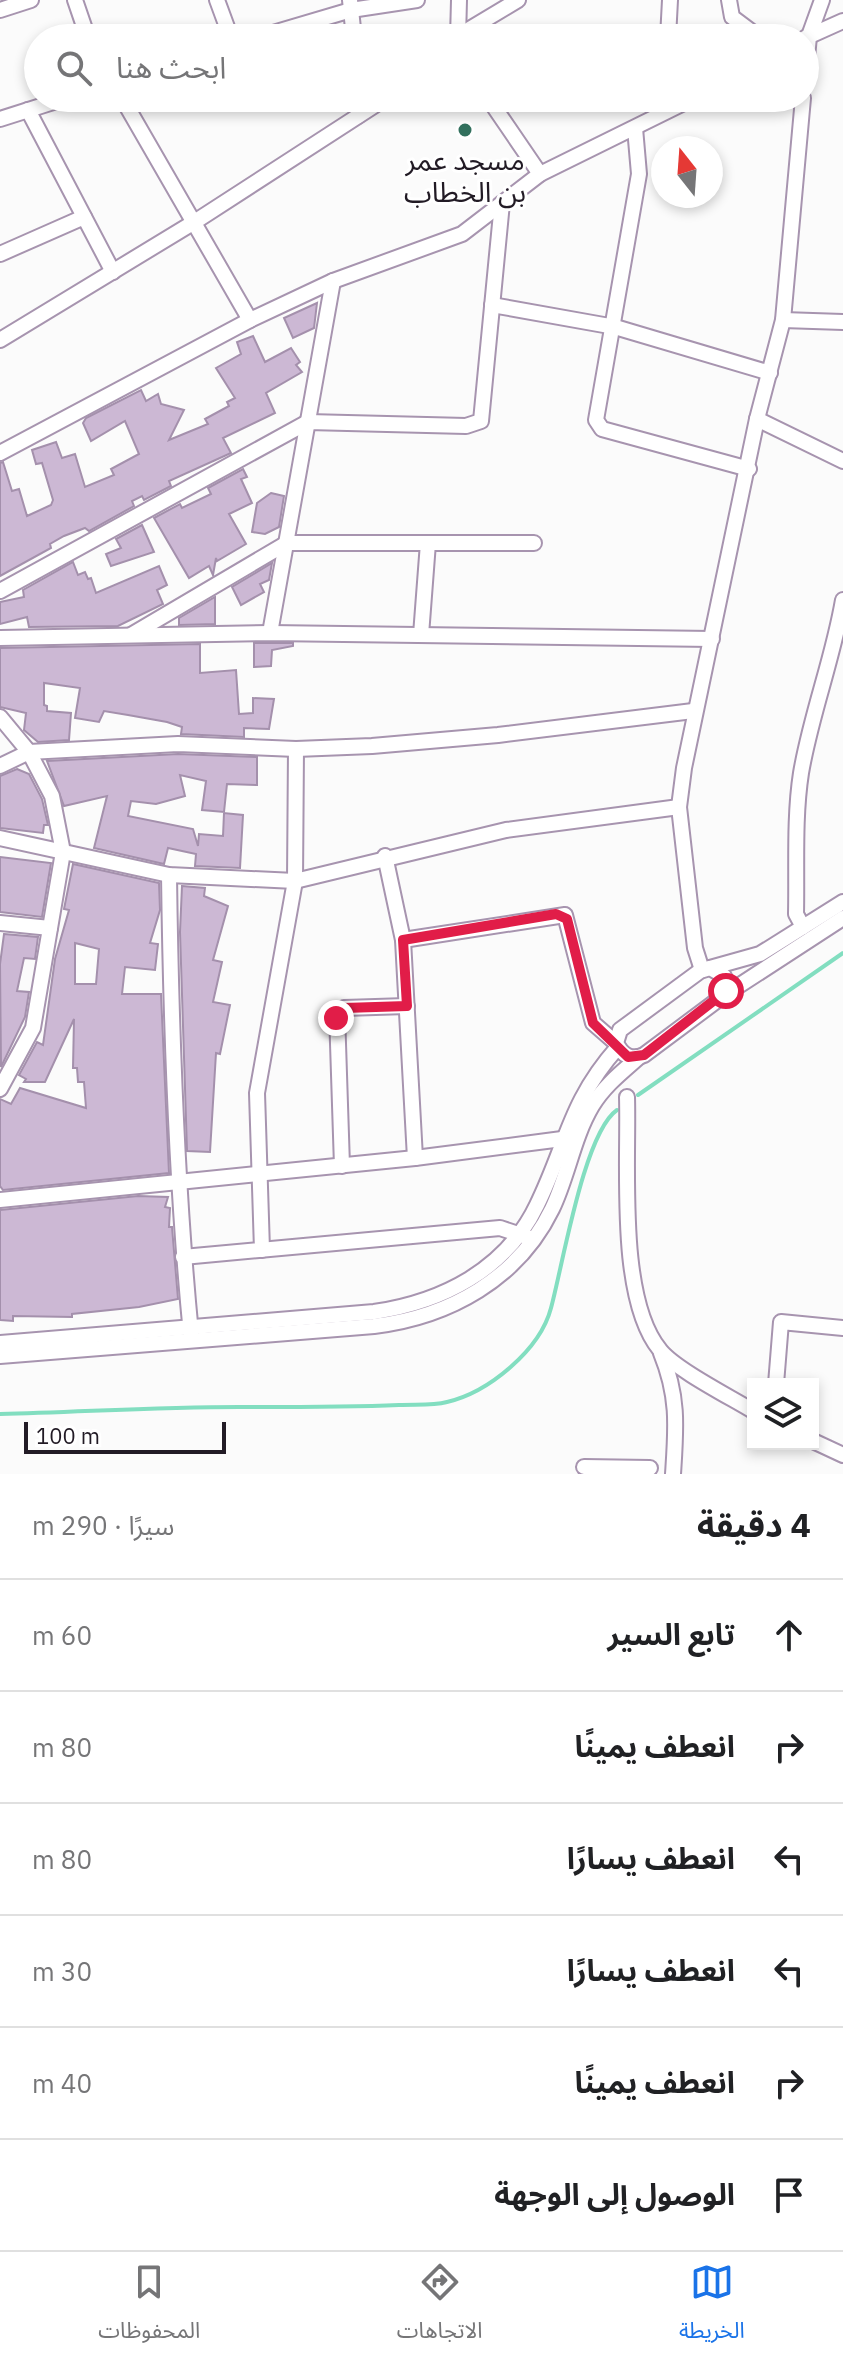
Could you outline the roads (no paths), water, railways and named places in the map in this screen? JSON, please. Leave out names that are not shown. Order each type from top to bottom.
[{"type":"street","points":[[0,10],[31,0]]},
{"type":"street","points":[[75,0],[83,24]]},
{"type":"street","points":[[217,0],[226,24]]},
{"type":"street","points":[[296,24],[350,5],[417,0]]},
{"type":"street","points":[[458,24],[459,0]]},
{"type":"street","points":[[479,24],[518,0]]},
{"type":"street","points":[[669,24],[670,0]]},
{"type":"street","points":[[729,0],[732,17],[741,24]]},
{"type":"street","points":[[812,24],[822,0]]},
{"type":"street","points":[[819,32],[843,21]]},
{"type":"street","points":[[0,119],[24,111]]},
{"type":"street","points":[[29,112],[113,272]]},
{"type":"street","points":[[130,112],[196,221],[250,320]]},
{"type":"street","points":[[0,340],[196,221],[364,112]]},
{"type":"street","points":[[498,112],[540,174]]},
{"type":"street","points":[[0,453],[250,320],[333,281],[462,234],[540,174],[635,128],[658,112]]},
{"type":"street","points":[[723,996],[727,986],[724,976],[706,969],[695,948],[679,807],[693,711],[712,639],[757,419],[783,320],[802,112]]},
{"type":"street","points":[[635,128],[639,174],[615,327],[597,414],[598,425],[749,469]]},
{"type":"street","points":[[0,591],[308,422],[466,426],[481,421],[502,203]]},
{"type":"street","points":[[0,254],[84,217]]},
{"type":"street","points":[[270,633],[333,281]]},
{"type":"street","points":[[492,305],[615,327],[770,373]]},
{"type":"street","points":[[783,320],[843,322]]},
{"type":"street","points":[[757,419],[843,461]]},
{"type":"street","points":[[130,636],[287,543],[534,543]]},
{"type":"street","points":[[421,635],[428,543]]},
{"type":"street","points":[[803,927],[796,914],[800,776],[815,703],[840,640],[843,600]]},
{"type":"street","points":[[0,638],[270,633],[712,639]]},
{"type":"street","points":[[0,766],[29,752],[178,744],[296,749],[498,735],[693,711]]},
{"type":"street","points":[[0,717],[29,752],[52,796],[63,852],[33,1028],[0,1089]]},
{"type":"street","points":[[262,1250],[257,1174],[257,1093],[295,881],[296,749]]},
{"type":"street","points":[[0,838],[169,875],[295,881],[385,856],[506,830],[679,807]]},
{"type":"street","points":[[385,856],[403,940],[415,1158]]},
{"type":"street","points":[[169,875],[178,1182],[191,1334]]},
{"type":"street","points":[[0,1356],[374,1312],[419,1303],[461,1286],[526,1237],[552,1209],[569,1142],[590,1082],[617,1045],[624,1026],[706,969],[760,954],[843,902]]},
{"type":"street","points":[[403,940],[565,915],[593,1023],[628,1057],[639,1057]]},
{"type":"street","points":[[569,1142],[606,1087],[639,1057],[723,996],[843,918]]},
{"type":"street","points":[[0,923],[50,928]]},
{"type":"street","points":[[342,1166],[337,1013],[344,1008],[407,1006]]},
{"type":"street","points":[[627,1097],[632,1279],[639,1311],[673,1381],[677,1403],[673,1474]]},
{"type":"street","points":[[0,1200],[569,1142]]},
{"type":"street","points":[[183,1257],[500,1228],[526,1237]]},
{"type":"street","points":[[776,1378],[781,1322],[843,1328]]},
{"type":"street","points":[[0,1343],[191,1334]]},
{"type":"street","points":[[660,1351],[747,1407]]},
{"type":"street","points":[[819,1444],[843,1455]]},
{"type":"street","points":[[584,1467],[629,1471],[650,1468]]},
{"type":"waterway","points":[[638,1095],[843,953]]},
{"type":"waterway","points":[[0,1414],[190,1407],[429,1404],[463,1397],[511,1367],[545,1324],[594,1144],[605,1123],[617,1110]]},
{"type":"place","name":"مسجد عمر بن الخطاب","points":[[465,130]]}]
